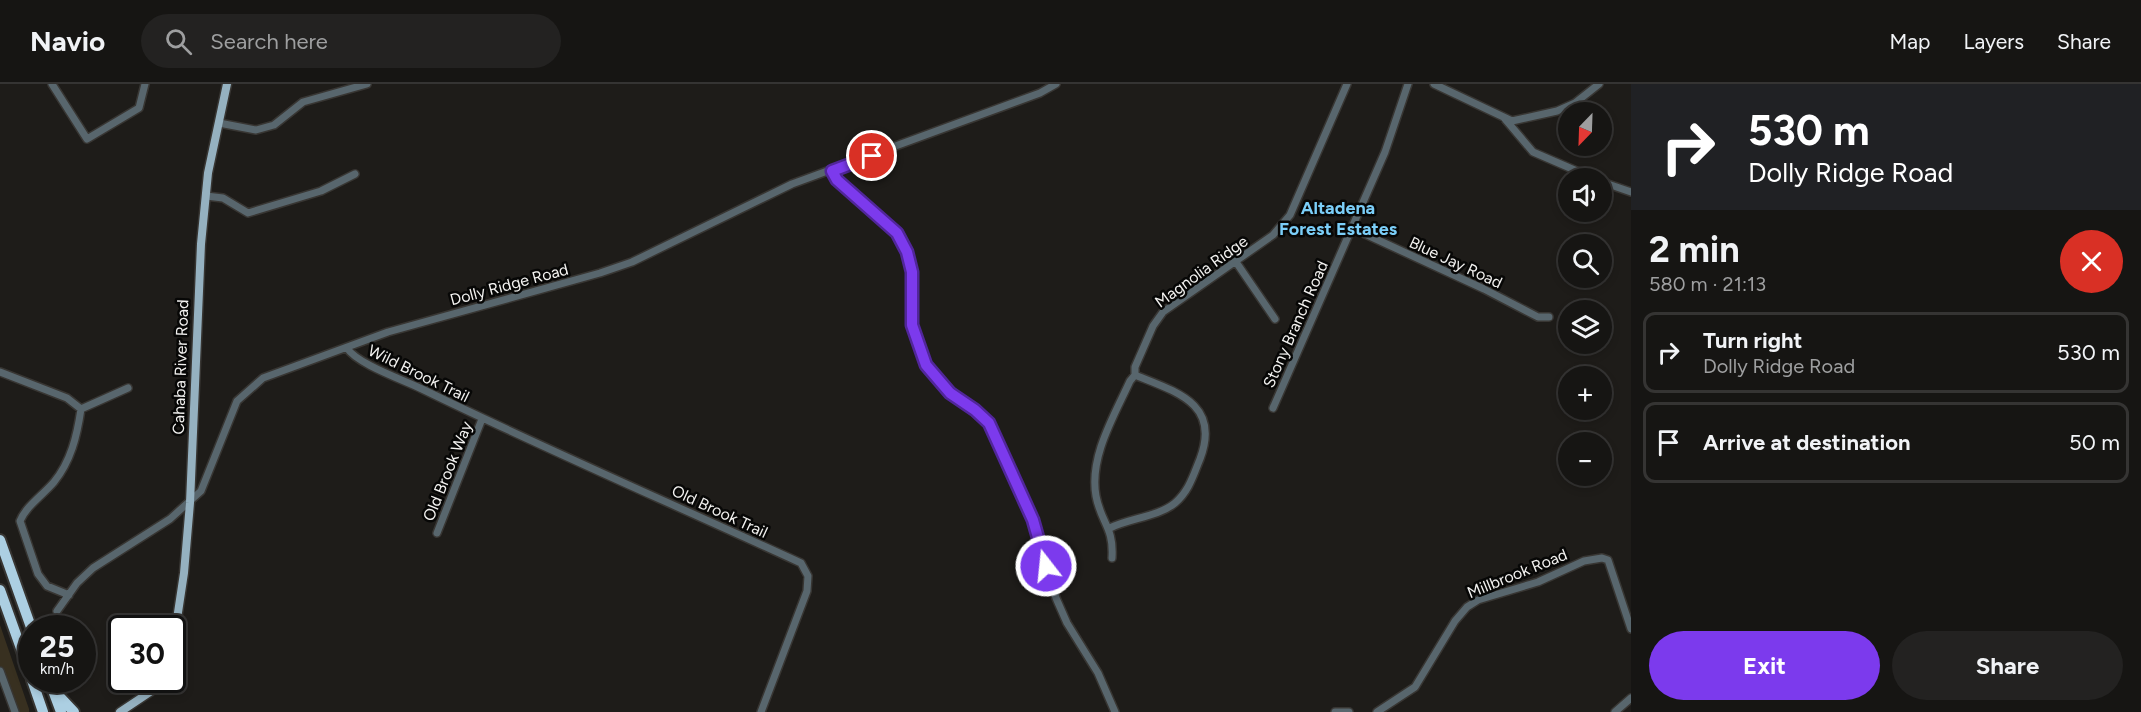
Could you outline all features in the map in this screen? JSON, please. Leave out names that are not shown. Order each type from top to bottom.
[{"type":"highway","points":[[0,540],[27,615]]},
{"type":"highway","points":[[0,590],[18,640]]},
{"type":"highway","points":[[54,693],[61,712]]},
{"type":"highway","points":[[58,693],[74,712]]},
{"type":"highway","points":[[37,695],[38,712]]},
{"type":"highway","points":[[37,695],[43,712]]},
{"type":"main road","name":"Cahaba River Road","points":[[178,615],[190,503],[200,261],[206,196],[227,84]]},
{"type":"main road","points":[[120,712],[148,693]]},
{"type":"street","points":[[52,84],[87,139],[139,108],[145,84]]},
{"type":"street","points":[[219,123],[256,130],[274,125],[303,102],[367,84]]},
{"type":"street","name":"Dolly Ridge Road","points":[[57,611],[77,583],[93,568],[190,503],[205,484],[230,414],[241,396],[254,384],[276,372],[388,332],[621,266],[792,184],[1040,93],[1056,84]]},
{"type":"street","name":"Magnolia Ridge","points":[[1113,558],[1110,528],[1104,520],[1096,496],[1095,470],[1118,407],[1135,375],[1135,367],[1153,326],[1164,312],[1273,235],[1290,215],[1347,84]]},
{"type":"street","name":"Stony Branch Road","points":[[1273,408],[1385,152],[1408,84]]},
{"type":"street","points":[[1434,84],[1512,122],[1557,111],[1582,98],[1599,84]]},
{"type":"street","points":[[1503,117],[1533,152],[1570,168]]},
{"type":"street","points":[[832,171],[837,180],[893,229],[902,242],[912,272],[912,325],[926,365],[950,393],[989,423],[1033,520],[1056,598],[1067,623],[1098,673],[1115,712]]},
{"type":"street","points":[[206,196],[223,198],[248,213],[321,191],[355,174]]},
{"type":"street","points":[[1612,185],[1631,192]]},
{"type":"street","name":"Blue Jay Road","points":[[1352,228],[1484,289],[1538,317],[1549,317]]},
{"type":"street","points":[[1236,262],[1275,319]]},
{"type":"street","name":"Wild Brook Trail","points":[[347,348],[350,354],[371,365],[482,418]]},
{"type":"street","points":[[0,372],[67,398],[81,409]]},
{"type":"street","points":[[1110,528],[1174,504],[1189,488],[1206,442],[1206,427],[1201,414],[1192,402],[1176,392],[1135,375]]},
{"type":"street","points":[[81,409],[128,388]]},
{"type":"street","points":[[69,595],[47,586],[38,574],[20,521],[23,513],[54,482],[66,465],[81,409]]},
{"type":"street","name":"Old Brook Way","points":[[437,533],[482,418]]},
{"type":"street","name":"Old Brook Trail","points":[[482,418],[801,563],[808,576],[807,591],[761,712]]},
{"type":"street","name":"Millbrook Road","points":[[1377,712],[1415,687],[1455,621],[1478,600],[1538,582],[1584,561],[1602,558],[1608,560],[1631,629]]},
{"type":"street","points":[[0,671],[15,712]]},
{"type":"street","points":[[1615,712],[1631,698]]},
{"type":"street","points":[[1335,712],[1349,712]]},
{"type":"shaded area","points":[[0,625],[18,677],[18,693],[23,693],[29,712],[17,712],[16,702],[0,666]]},
{"type":"district","name":"Altadena Forest Estates","points":[[1338,218]]},
{"type":"route","points":[[872,156],[832,171],[837,180],[897,233],[907,252],[912,272],[912,325],[926,365],[950,393],[989,423],[1033,520],[1046,566]]}]
